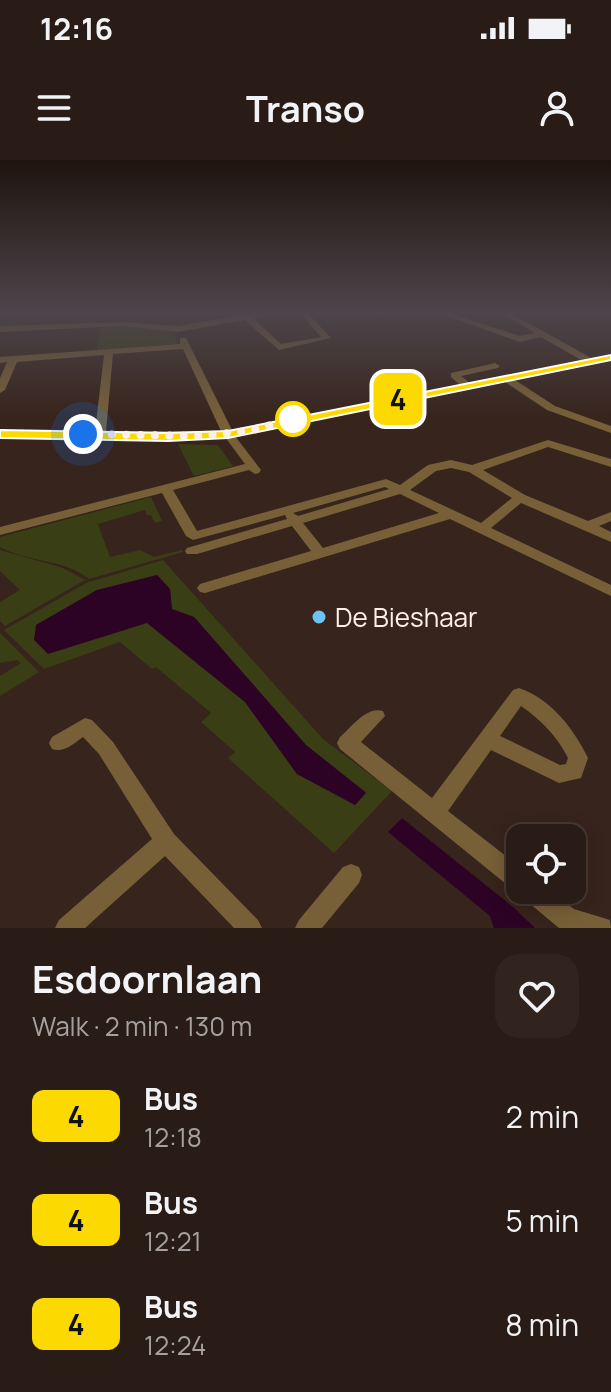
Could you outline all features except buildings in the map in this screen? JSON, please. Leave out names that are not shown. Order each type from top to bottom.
[{"type":"street","points":[[0,360],[175,347]]},
{"type":"street","points":[[0,531],[253,468],[228,434],[186,347]]},
{"type":"street","points":[[565,347],[592,362]]},
{"type":"street","points":[[100,434],[109,352]]},
{"type":"street","points":[[0,434],[168,437],[228,434],[611,358]]},
{"type":"street","points":[[0,390],[13,359]]},
{"type":"street","points":[[467,386],[454,375],[495,366]]},
{"type":"street","points":[[505,378],[551,408],[611,430]]},
{"type":"street","points":[[473,469],[548,443],[611,463]]},
{"type":"street","points":[[401,490],[432,468],[451,464],[473,469],[520,498],[611,538]]},
{"type":"street","points":[[166,488],[191,543],[386,483],[611,591]]},
{"type":"street","points":[[482,529],[520,498]]},
{"type":"street","points":[[289,514],[320,554]]},
{"type":"street","points":[[205,588],[451,514]]},
{"type":"street","points":[[588,526],[611,516]]},
{"type":"street","points":[[434,813],[519,695],[544,710],[569,738],[578,758],[574,772],[559,774],[488,739]]},
{"type":"street","points":[[376,716],[347,743],[506,870]]},
{"type":"street","points":[[59,743],[85,726],[106,748],[166,841],[250,928]]},
{"type":"street","points":[[67,928],[166,841]]},
{"type":"street","points":[[307,928],[351,875]]},
{"type":"street","points":[[548,904],[568,920],[602,928]]},
{"type":"green space","points":[[97,347],[145,347],[96,351]]},
{"type":"green space","points":[[178,444],[218,445],[233,466],[194,476]]},
{"type":"green space","points":[[151,497],[162,521],[155,523],[145,510],[98,524],[110,557],[140,550],[154,557],[183,552],[89,579],[68,567],[22,556],[0,547],[0,537]]},
{"type":"green space","points":[[0,550],[63,568],[85,580],[5,626],[0,621],[0,602],[20,590],[0,571]]},
{"type":"green space","points":[[163,560],[323,739],[392,791],[334,853],[228,758],[235,752],[201,722],[211,713],[156,667],[152,669],[120,642],[44,669],[4,630],[86,583]],"holes":[[[157,575],[170,589],[172,609],[194,617],[306,745],[366,792],[355,805],[297,774],[245,702],[147,623],[36,625],[97,590]]]},
{"type":"green space","points":[[0,633],[39,672],[0,696],[0,676],[21,663],[17,660],[0,663]]},
{"type":"shaded area","points":[[157,575],[170,589],[172,609],[194,617],[306,745],[366,793],[355,805],[297,774],[245,702],[147,623],[48,654],[34,640],[36,625],[97,590]]},
{"type":"shaded area","points":[[402,818],[535,928],[494,928],[490,916],[388,832]]},
{"type":"bus line","name":"4","points":[[0,434],[168,437],[228,434],[291,419],[611,358]]},
{"type":"place","name":"De Bieshaar","points":[[319,617]]},
{"type":"route","points":[[83,434],[200,436],[249,431],[293,419]]}]
